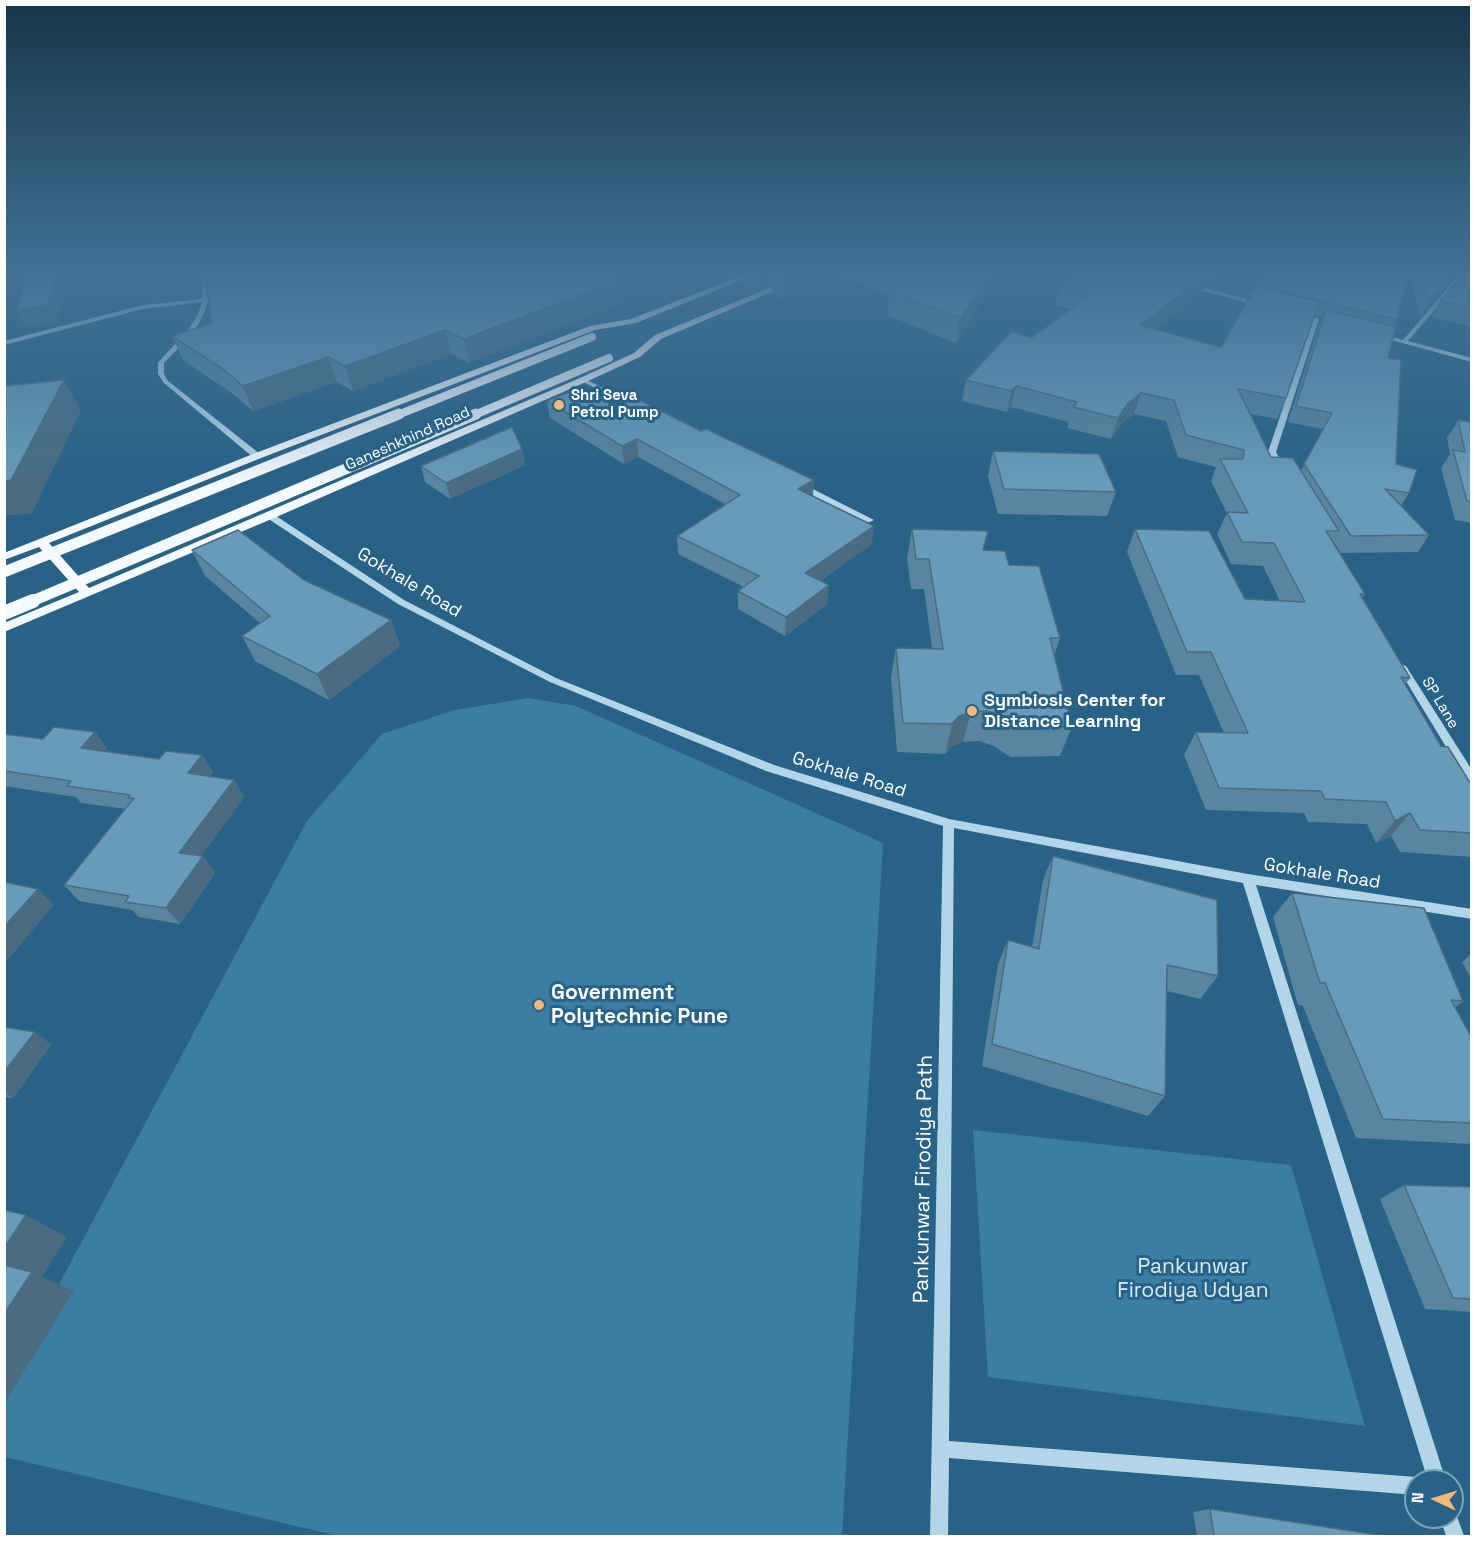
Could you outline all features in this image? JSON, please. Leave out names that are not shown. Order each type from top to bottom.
[{"type":"main road","name":"Ganeshkhind Road","points":[[4,557],[257,456],[556,342]]},
{"type":"main road","points":[[4,572],[580,342]]},
{"type":"main road","points":[[4,613],[647,342]]},
{"type":"main road","name":"Ganeshkhind Road","points":[[4,628],[583,380],[637,355],[652,342]]},
{"type":"main road","points":[[42,543],[87,593]]},
{"type":"street","points":[[181,342],[161,363],[161,374],[166,382],[257,456]]},
{"type":"street","points":[[1284,472],[1272,452],[1308,342]]},
{"type":"street","points":[[1404,342],[1472,360]]},
{"type":"street","points":[[583,380],[646,411]]},
{"type":"street","points":[[795,484],[870,520]]},
{"type":"street","name":"Gokhale Road","points":[[270,516],[401,602],[553,680],[770,768],[949,823],[1248,879],[1472,914]]},
{"type":"street","name":"SP Lane","points":[[1399,661],[1472,780]]},
{"type":"street","name":"Pankunwar Firodiya Path","points":[[939,1536],[949,823]]},
{"type":"street","points":[[1248,879],[1433,1469]]},
{"type":"street","points":[[942,1449],[1404,1485]]},
{"type":"green space","name":"Government Polytechnic Pune","points":[[529,698],[576,706],[883,843],[842,1536],[338,1536],[5,1457],[5,1385],[307,821],[382,734],[455,710]]},
{"type":"green space","name":"Pankunwar Firodiya Udyan","points":[[973,1130],[1291,1165],[1365,1426],[988,1377]]},
{"type":"building","points":[[181,342],[412,342],[345,366],[328,357],[243,386],[223,369]]},
{"type":"building","points":[[1002,342],[1202,342],[1221,347],[1224,342],[1305,342],[1286,398],[1238,389],[1271,457],[1293,458],[1339,531],[1326,531],[1365,594],[1360,594],[1410,678],[1401,677],[1441,746],[1448,747],[1472,786],[1472,833],[1420,830],[1410,813],[1395,821],[1386,802],[1325,799],[1321,791],[1219,788],[1196,732],[1248,733],[1211,652],[1187,652],[1135,529],[1209,531],[1245,599],[1305,602],[1274,543],[1242,542],[1227,512],[1248,513],[1220,459],[1243,459],[1244,450],[1186,435],[1174,400],[1141,393],[1128,403],[1118,418],[1073,407],[1077,402],[1016,386],[1011,391],[966,380]]},
{"type":"building","points":[[1316,342],[1392,342],[1388,358],[1401,360],[1396,464],[1417,470],[1409,493],[1385,489],[1429,535],[1351,536],[1304,464],[1332,413],[1296,406]]},
{"type":"building","points":[[64,380],[11,480],[4,481],[4,386]]},
{"type":"building","points":[[582,387],[613,405],[631,396],[701,431],[706,429],[814,480],[798,489],[874,526],[805,573],[829,585],[786,617],[738,591],[759,576],[677,536],[740,495],[637,439],[622,446],[547,401]]},
{"type":"building","points":[[1458,420],[1472,422],[1472,502],[1467,501],[1453,450],[1465,452]]},
{"type":"building","points":[[512,427],[522,449],[446,483],[421,466]]},
{"type":"building","points":[[993,451],[1099,454],[1116,492],[1004,489]]},
{"type":"building","points":[[912,529],[988,531],[983,550],[1005,551],[1009,565],[1039,566],[1060,638],[1050,638],[1072,727],[1020,727],[1003,716],[987,711],[971,712],[959,716],[952,724],[903,723],[896,648],[943,649],[929,559],[916,559]]},
{"type":"building","points":[[238,530],[304,580],[391,620],[317,674],[242,636],[270,616],[192,550]]},
{"type":"building","points":[[54,727],[95,732],[81,748],[159,759],[166,751],[202,755],[188,773],[234,780],[179,853],[203,856],[166,908],[125,902],[129,896],[64,885],[134,798],[128,798],[130,795],[67,786],[71,781],[4,771],[4,734],[43,739]]},
{"type":"building","points":[[1053,856],[1217,900],[1218,976],[1167,965],[1165,1096],[992,1044],[1008,940],[1039,949]]},
{"type":"building","points":[[4,882],[38,889],[4,927]]},
{"type":"building","points":[[1292,893],[1424,908],[1463,1001],[1451,1000],[1472,1038],[1472,1123],[1383,1119],[1325,983],[1320,983]]},
{"type":"building","points":[[4,1027],[35,1032],[4,1072]]},
{"type":"building","points":[[1404,1185],[1472,1187],[1472,1299],[1453,1298]]},
{"type":"building","points":[[4,1210],[26,1215],[4,1248]]},
{"type":"building","points":[[4,1265],[32,1272],[4,1314]]},
{"type":"building","points":[[1210,1509],[1384,1536],[1214,1536]]},
{"type":"place","name":"Shri Seva Petrol Pump","points":[[559,405]]},
{"type":"place","name":"Symbiosis Center for Distance Learning","points":[[972,711]]},
{"type":"place","name":"Government Polytechnic Pune","points":[[539,1005]]}]
